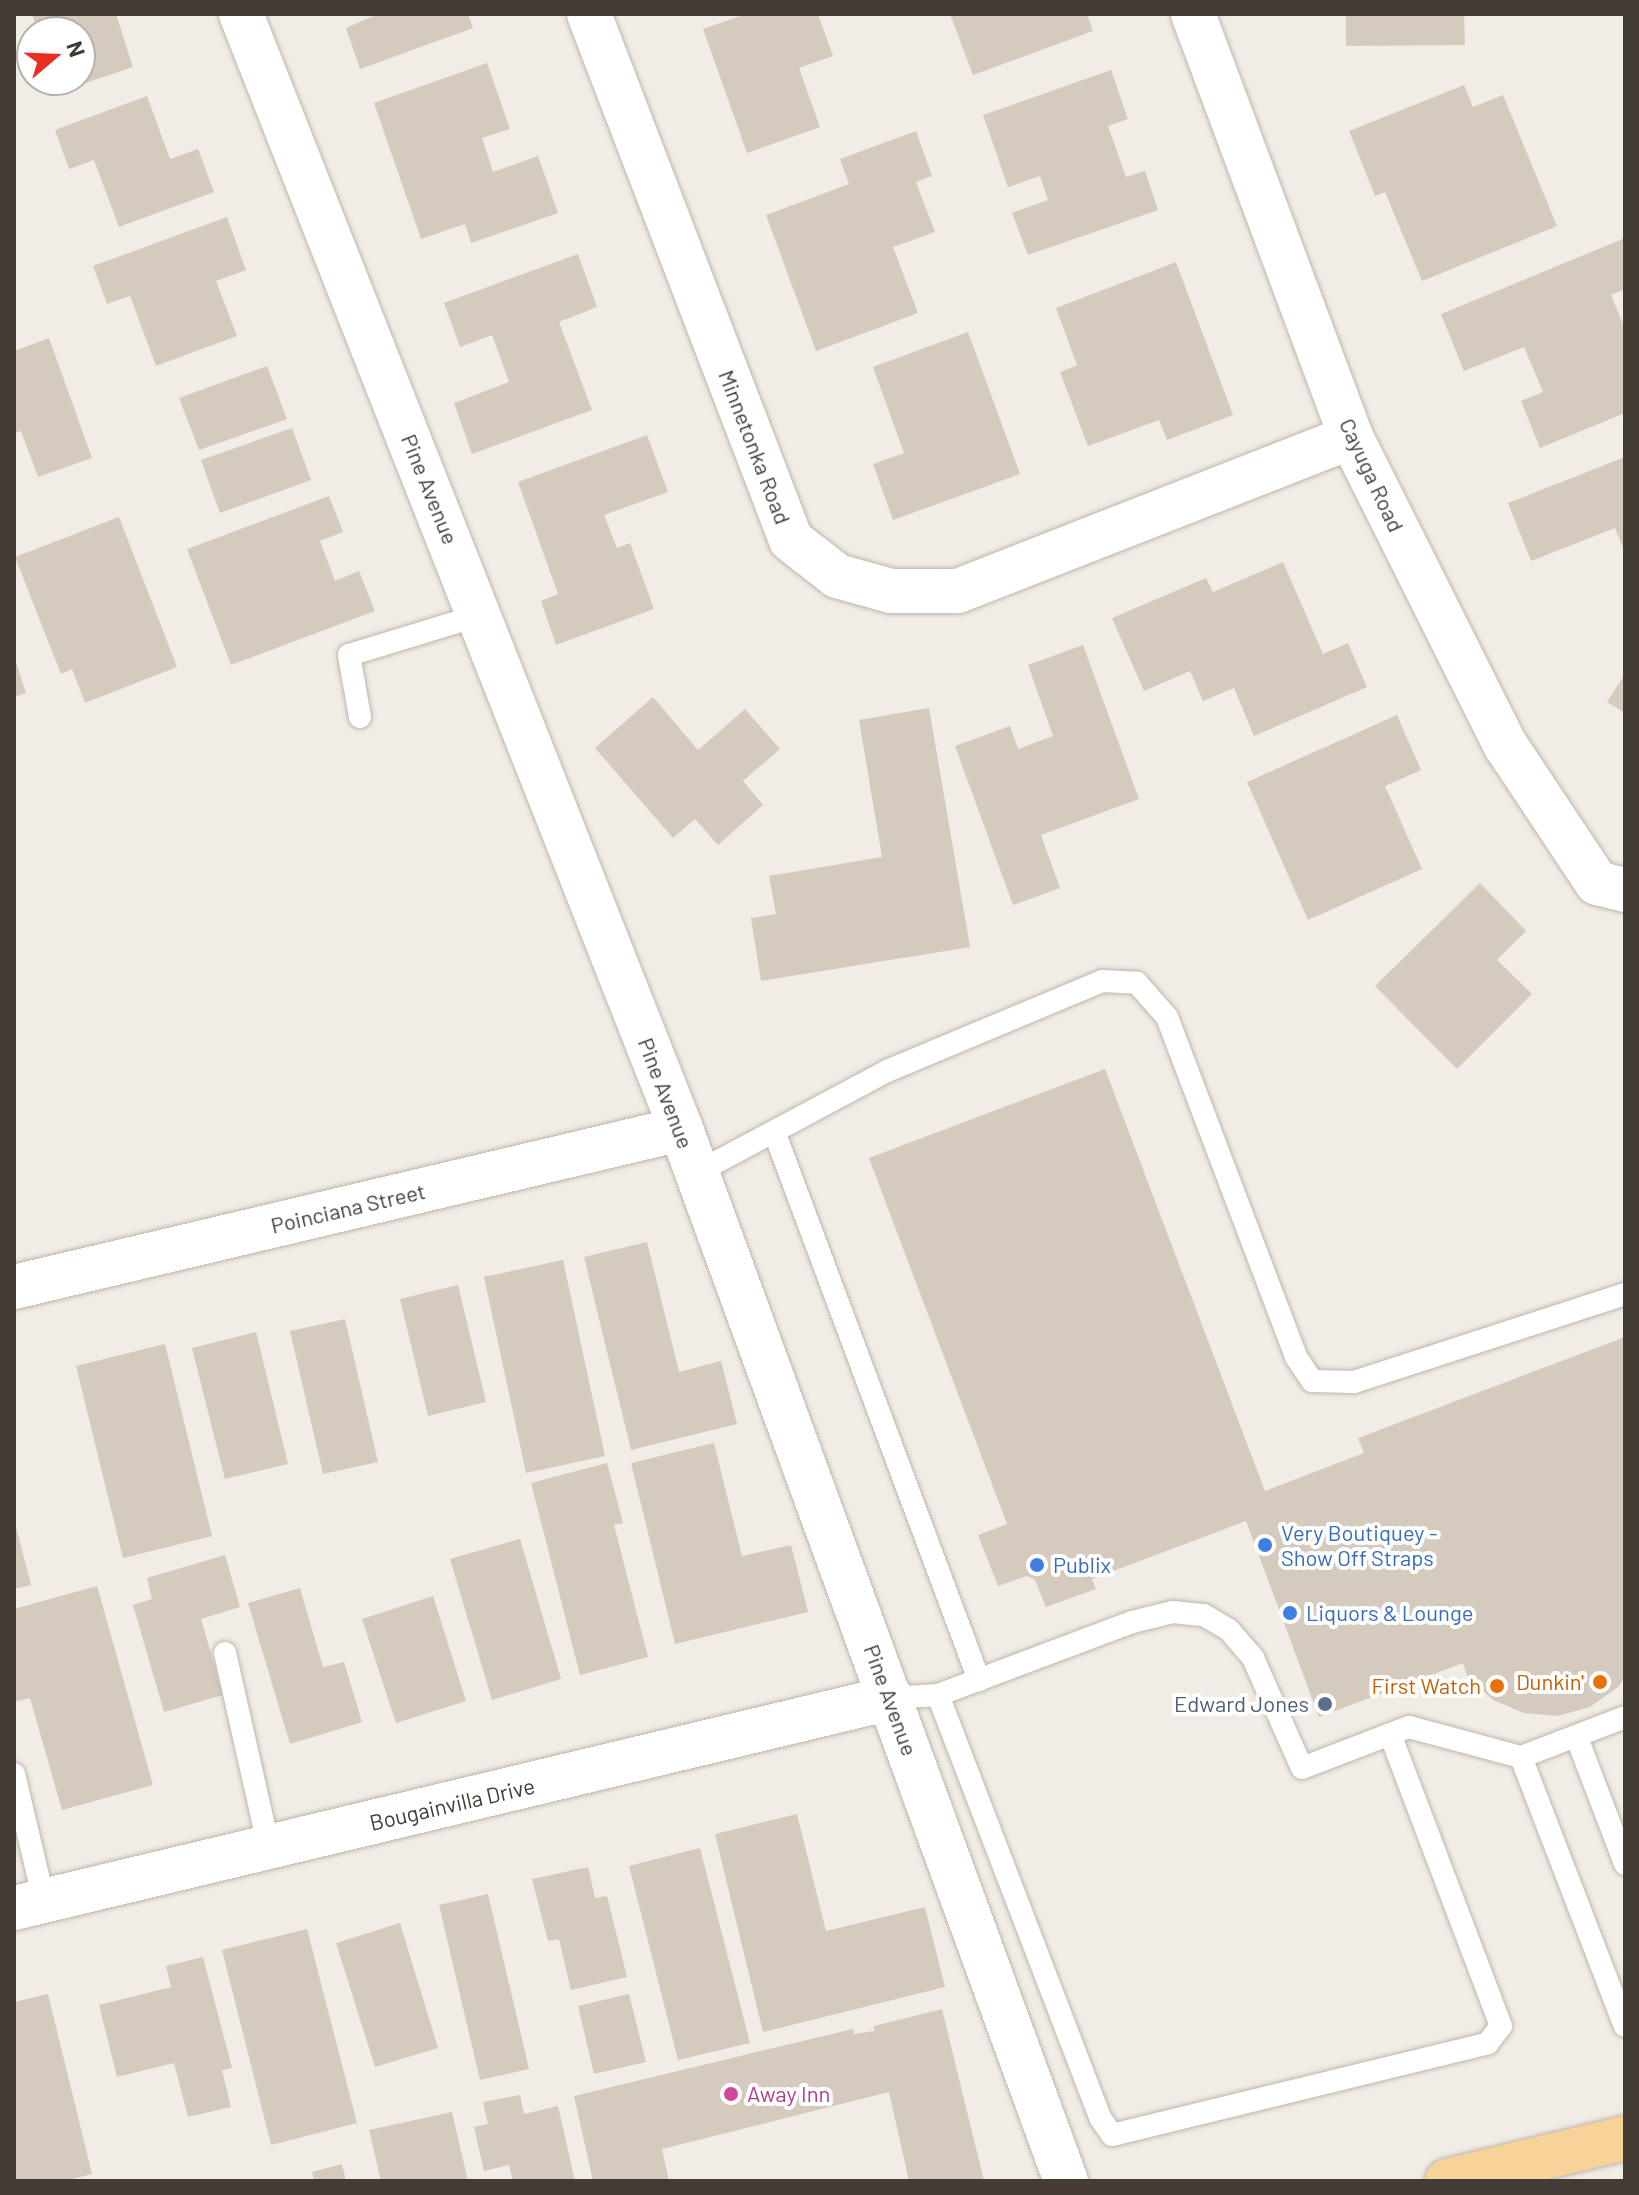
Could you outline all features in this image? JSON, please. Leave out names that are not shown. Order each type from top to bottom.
[{"type":"main road","points":[[1447,2181],[1625,2138]]},
{"type":"street","name":"Pine Avenue","points":[[241,14],[681,1129],[1066,2181]]},
{"type":"street","name":"Minnetonka Road","points":[[589,14],[791,540],[837,576],[891,591],[958,591],[1351,437]]},
{"type":"street","name":"Cayuga Road","points":[[1193,14],[1351,437],[1506,746],[1597,883],[1625,890]]},
{"type":"street","name":"Poinciana Street","points":[[14,1287],[681,1129]]},
{"type":"street","name":"Bougainvilla Drive","points":[[29,1904],[891,1698]]},
{"type":"lane","points":[[360,717],[349,655],[480,615]]},
{"type":"lane","points":[[696,1173],[901,1065],[1102,981],[1137,983],[1167,1017],[1296,1357],[1312,1381],[1354,1382],[1625,1294]]},
{"type":"lane","points":[[775,1134],[979,1680]]},
{"type":"lane","points":[[891,1698],[938,1695],[1132,1622],[1173,1612],[1204,1615],[1229,1630],[1253,1658],[1302,1768],[1409,1727],[1521,1757],[1625,1717]]},
{"type":"lane","points":[[225,1653],[269,1848]]},
{"type":"lane","points":[[938,1695],[1101,2119],[1112,2135],[1417,2063],[1488,2043],[1501,2026],[1390,1734]]},
{"type":"lane","points":[[1577,1738],[1625,1864]]},
{"type":"lane","points":[[1521,1757],[1625,2026]]},
{"type":"lane","points":[[14,1774],[29,1904]]},
{"type":"building","points":[[116,14],[133,67],[96,79],[96,16],[33,16]]},
{"type":"building","points":[[378,14],[468,14],[473,28],[360,69],[346,28]]},
{"type":"building","points":[[746,14],[818,14],[833,56],[799,68],[820,127],[747,153],[703,29]]},
{"type":"building","points":[[950,14],[1087,14],[1093,31],[973,75]]},
{"type":"building","points":[[1346,14],[1464,14],[1465,45],[1346,46]]},
{"type":"building","points":[[487,63],[510,129],[482,138],[493,172],[538,156],[558,213],[471,243],[465,224],[421,239],[374,103]]},
{"type":"building","points":[[1111,70],[1128,119],[1108,126],[1126,177],[1145,171],[1158,210],[1028,255],[1012,213],[1048,200],[1040,176],[1008,187],[983,115]]},
{"type":"building","points":[[1464,85],[1473,107],[1503,95],[1557,226],[1422,281],[1385,192],[1375,196],[1349,131]]},
{"type":"building","points":[[147,96],[170,159],[198,149],[214,192],[119,227],[94,160],[69,169],[55,130]]},
{"type":"building","points":[[916,131],[932,176],[916,182],[935,232],[893,247],[918,313],[816,351],[766,215],[849,184],[840,159]]},
{"type":"building","points":[[227,217],[246,270],[216,281],[237,336],[156,366],[130,296],[107,304],[93,266]]},
{"type":"building","points":[[1625,238],[1625,289],[1611,295],[1625,329],[1625,413],[1540,448],[1521,401],[1543,392],[1524,347],[1464,371],[1441,314]]},
{"type":"building","points":[[578,254],[597,307],[559,322],[592,410],[472,454],[454,403],[509,382],[492,335],[460,347],[444,303]]},
{"type":"building","points":[[1176,262],[1233,415],[1167,440],[1159,420],[1088,446],[1060,372],[1077,365],[1056,308]]},
{"type":"building","points":[[968,332],[1020,474],[893,520],[873,464],[904,453],[873,367]]},
{"type":"building","points":[[49,338],[92,458],[38,477],[21,431],[14,433],[14,351]]},
{"type":"building","points":[[267,366],[287,419],[199,450],[179,398]]},
{"type":"building","points":[[292,428],[311,480],[220,513],[201,460]]},
{"type":"building","points":[[647,435],[668,492],[604,515],[617,548],[630,543],[654,609],[556,645],[541,601],[558,594],[518,482]]},
{"type":"building","points":[[1625,457],[1625,553],[1615,528],[1531,561],[1508,503]]},
{"type":"building","points":[[329,496],[343,532],[320,541],[335,581],[359,571],[375,611],[231,665],[187,549]]},
{"type":"building","points":[[119,517],[177,667],[85,703],[72,669],[61,674],[15,557]]},
{"type":"building","points":[[1283,562],[1323,654],[1348,643],[1367,687],[1254,736],[1234,688],[1203,701],[1190,671],[1144,691],[1112,618],[1206,578],[1213,592]]},
{"type":"building","points":[[1083,645],[1139,799],[1041,835],[1060,888],[1013,905],[955,746],[1010,726],[1018,749],[1053,736],[1028,665]]},
{"type":"building","points":[[14,656],[26,693],[14,697]]},
{"type":"building","points":[[1625,674],[1625,713],[1607,702]]},
{"type":"building","points":[[653,697],[698,750],[745,709],[780,749],[743,781],[763,805],[718,845],[695,819],[673,838],[595,748]]},
{"type":"building","points":[[929,708],[970,947],[761,981],[751,918],[776,914],[769,876],[882,857],[859,720]]},
{"type":"building","points":[[1397,715],[1421,770],[1385,786],[1422,869],[1308,920],[1247,782]]},
{"type":"building","points":[[1480,883],[1526,931],[1497,960],[1532,994],[1457,1069],[1375,986]]},
{"type":"building","points":[[1105,1069],[1265,1491],[1364,1453],[1358,1438],[1625,1337],[1625,1677],[1618,1687],[1590,1707],[1558,1716],[1524,1713],[1493,1700],[1467,1676],[1463,1663],[1319,1717],[1246,1521],[1092,1579],[1096,1589],[1046,1607],[1035,1580],[1027,1576],[998,1586],[978,1535],[1007,1524],[869,1158]]},
{"type":"building","points":[[647,1242],[679,1372],[721,1361],[737,1424],[631,1450],[584,1257]]},
{"type":"building","points":[[563,1260],[605,1456],[526,1473],[484,1277]]},
{"type":"building","points":[[458,1285],[486,1402],[428,1416],[400,1299]]},
{"type":"building","points":[[345,1319],[378,1462],[323,1474],[290,1331]]},
{"type":"building","points":[[256,1332],[288,1464],[225,1479],[192,1348]]},
{"type":"building","points":[[165,1344],[212,1536],[123,1558],[76,1366]]},
{"type":"building","points":[[714,1443],[742,1556],[791,1545],[808,1612],[675,1644],[631,1463]]},
{"type":"building","points":[[607,1463],[623,1523],[614,1525],[648,1657],[580,1675],[531,1483]]},
{"type":"building","points":[[14,1524],[31,1585],[14,1589]]},
{"type":"building","points":[[520,1539],[561,1679],[492,1700],[450,1559]]},
{"type":"building","points":[[225,1555],[240,1607],[201,1619],[223,1695],[164,1712],[133,1605],[152,1599],[147,1578]]},
{"type":"building","points":[[97,1586],[153,1785],[62,1810],[30,1698],[14,1702],[14,1609]]},
{"type":"building","points":[[300,1588],[323,1667],[344,1662],[362,1722],[290,1744],[248,1603]]},
{"type":"building","points":[[433,1596],[466,1701],[396,1723],[362,1619]]},
{"type":"building","points":[[797,1814],[826,1931],[925,1907],[945,1987],[763,2032],[715,1834]]},
{"type":"building","points":[[700,1848],[750,2043],[678,2060],[629,1866]]},
{"type":"building","points":[[588,1867],[595,1898],[607,1896],[627,1977],[571,1990],[559,1939],[548,1941],[532,1879]]},
{"type":"building","points":[[488,1894],[529,2069],[480,2080],[439,1905]]},
{"type":"building","points":[[400,1923],[438,2048],[375,2067],[336,1943]]},
{"type":"building","points":[[307,1929],[357,2123],[271,2145],[222,1950]]},
{"type":"building","points":[[203,1957],[232,2068],[222,2070],[231,2107],[188,2117],[174,2063],[117,2077],[99,2005],[171,1987],[166,1966]]},
{"type":"building","points":[[48,1994],[92,2174],[65,2181],[14,2181],[14,2002]]},
{"type":"building","points":[[629,1994],[646,2062],[594,2074],[578,2006]]},
{"type":"building","name":"Away Inn","points":[[942,2009],[984,2181],[909,2181],[889,2092],[662,2149],[669,2181],[593,2181],[574,2096],[853,2029],[854,2034],[874,2031],[874,2026]]},
{"type":"building","points":[[520,2095],[524,2114],[558,2106],[575,2181],[513,2181],[509,2165],[484,2171],[474,2127],[488,2124],[483,2102]]},
{"type":"building","points":[[452,2112],[468,2181],[381,2181],[369,2130]]},
{"type":"building","points":[[342,2164],[346,2181],[314,2181],[312,2172]]},
{"type":"place","name":"Very Boutiquey - Show Off Straps","points":[[1265,1545]]},
{"type":"place","name":"Publix","points":[[1037,1565]]},
{"type":"place","name":"Liquors & Lounge","points":[[1290,1613]]},
{"type":"place","name":"Dunkin'","points":[[1600,1682]]},
{"type":"place","name":"First Watch","points":[[1497,1686]]},
{"type":"place","name":"Edward Jones","points":[[1325,1704]]},
{"type":"place","name":"Away Inn","points":[[731,2094]]}]
